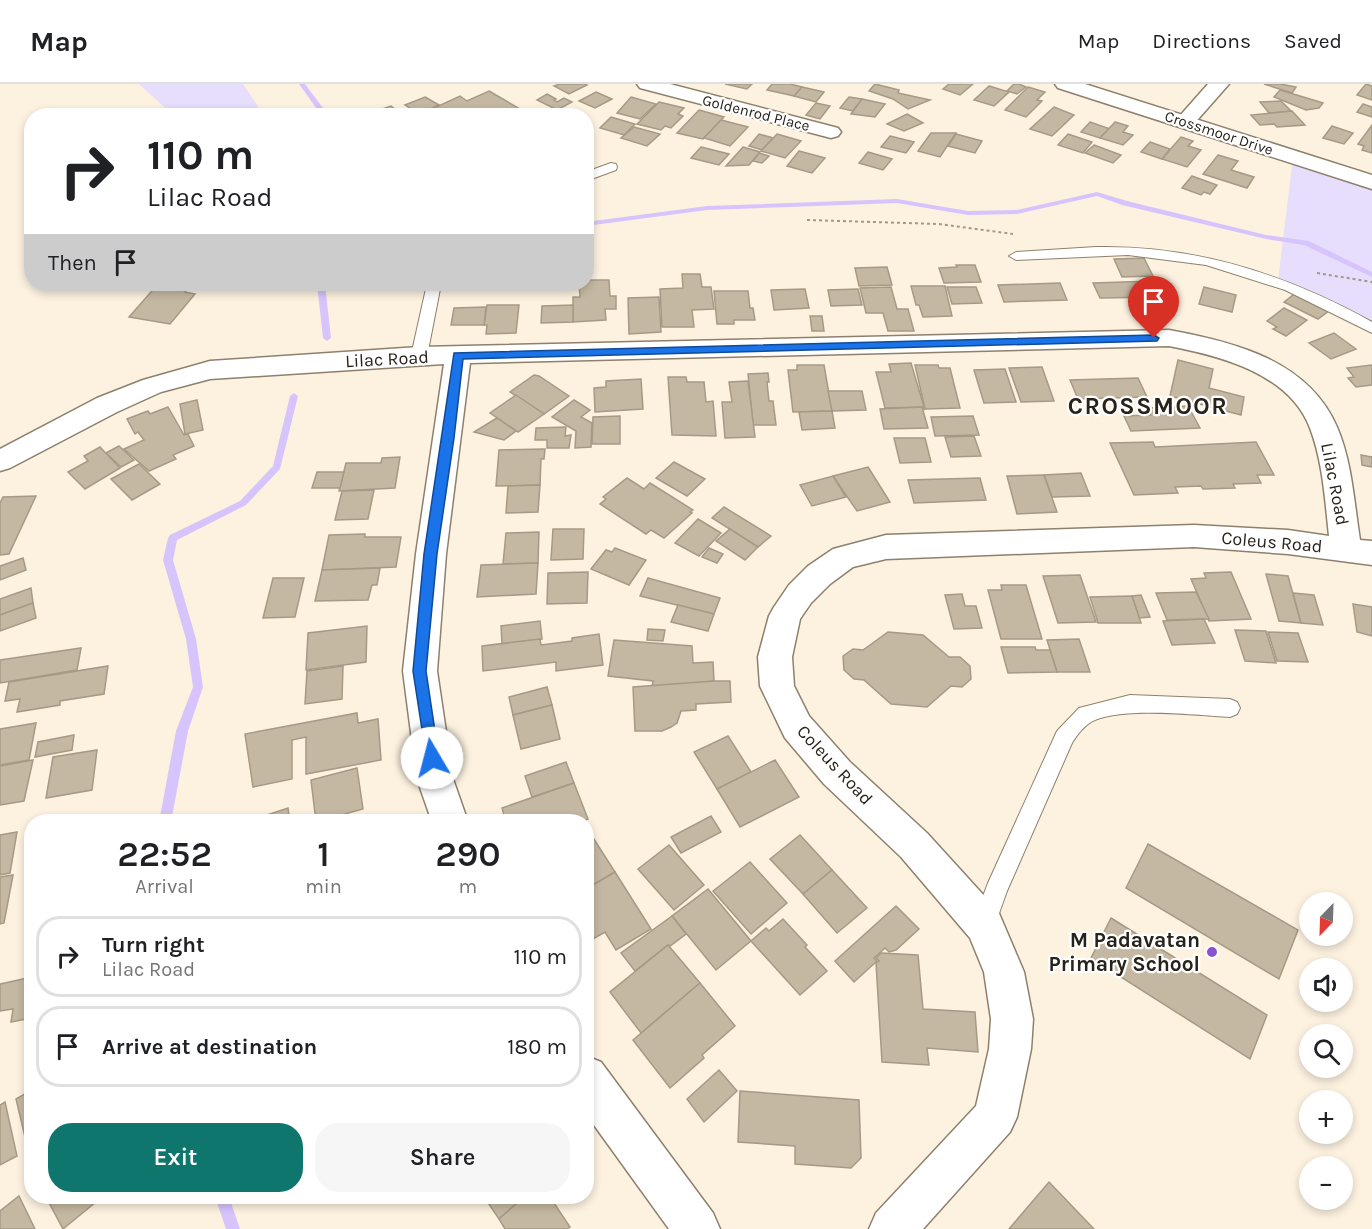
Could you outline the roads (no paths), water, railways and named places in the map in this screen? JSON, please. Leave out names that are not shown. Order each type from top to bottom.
[{"type":"street","name":"Goldenrod Place","points":[[647,84],[831,132]]},
{"type":"street","name":"Crossmoor Drive","points":[[1065,84],[1372,182]]},
{"type":"street","points":[[1185,122],[1219,84]]},
{"type":"street","name":"Lilac Road","points":[[0,461],[107,405],[152,386],[210,370],[419,356],[1169,339],[1197,343],[1248,359],[1287,382],[1314,411],[1323,426],[1359,551]]},
{"type":"street","points":[[447,814],[435,779],[420,671],[431,554],[458,356]]},
{"type":"street","name":"Coleus Road","points":[[892,1229],[994,1117],[1010,1049],[1012,1019],[1004,972],[984,925],[914,844],[837,773],[797,727],[777,686],[775,657],[785,616],[800,594],[819,574],[844,557],[886,547],[1194,536],[1359,551]]},
{"type":"street","points":[[594,1088],[697,1229]]},
{"type":"lane","points":[[594,174],[611,167]]},
{"type":"lane","points":[[1016,256],[1142,252],[1188,257],[1265,275],[1312,294],[1372,328]]},
{"type":"lane","points":[[419,356],[433,291]]},
{"type":"lane","points":[[984,925],[996,891],[1059,748],[1074,724],[1086,714],[1130,704],[1230,708]]},
{"type":"waterway","points":[[302,84],[320,108]]},
{"type":"waterway","points":[[594,223],[707,208],[897,201],[968,213],[1017,212],[1097,194],[1125,203],[1266,237],[1306,243],[1372,275]]},
{"type":"waterway","points":[[322,291],[327,338]]},
{"type":"waterway","points":[[166,814],[182,731],[198,687],[191,639],[168,560],[173,538],[243,503],[277,467],[294,396]]},
{"type":"waterway","points":[[224,1204],[233,1229]]},
{"type":"place","name":"M Padavatan Primary School","points":[[1212,952]]},
{"type":"district","name":"CROSSMOOR","points":[[1148,406]]}]
